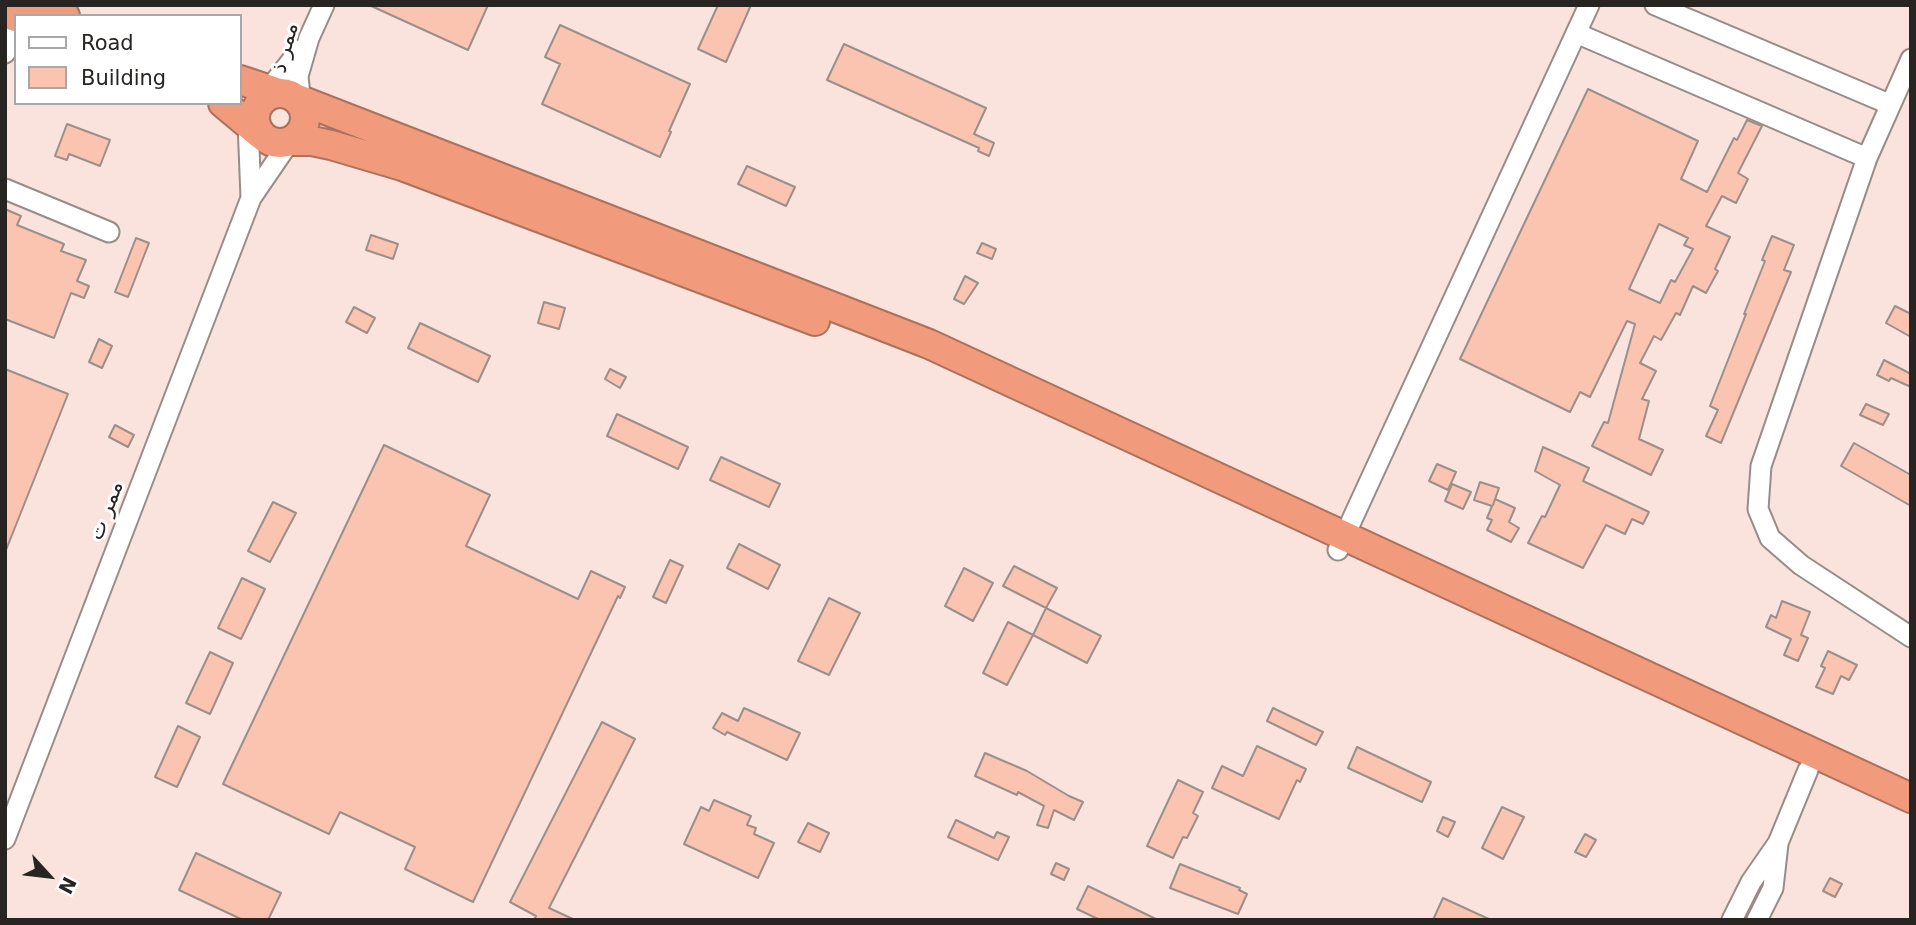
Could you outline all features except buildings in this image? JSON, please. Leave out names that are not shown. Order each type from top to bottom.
[{"type":"highway","points":[[37,5],[60,14]]},
{"type":"highway","points":[[242,81],[275,106],[305,121],[302,130],[290,141]]},
{"type":"highway","points":[[242,104],[275,106],[929,344],[1808,770],[1911,817]]},
{"type":"highway","points":[[275,106],[273,142],[312,141],[402,166],[915,358],[1341,543],[1911,798]]},
{"type":"street","name":"ممر ذ","points":[[275,106],[298,76],[309,38],[324,5]]},
{"type":"street","points":[[1341,543],[1589,5]]},
{"type":"street","points":[[1655,5],[1889,104]]},
{"type":"street","points":[[1576,33],[1867,158]]},
{"type":"street","points":[[5,53],[14,35]]},
{"type":"street","points":[[275,106],[309,38]]},
{"type":"street","points":[[1911,59],[1867,158],[1761,466],[1758,509],[1770,538],[1801,565],[1911,637]]},
{"type":"street","name":"ممر ت","points":[[5,839],[251,198],[275,106]]},
{"type":"street","name":"ممر ت","points":[[251,198],[290,141]]},
{"type":"street","points":[[5,189],[109,232]]},
{"type":"street","points":[[1732,920],[1751,882],[1778,843],[1808,770]]},
{"type":"street","points":[[1757,920],[1773,888],[1778,843]]},
{"type":"shaded area","points":[[5,5],[1911,5],[1911,920],[5,920]]}]
